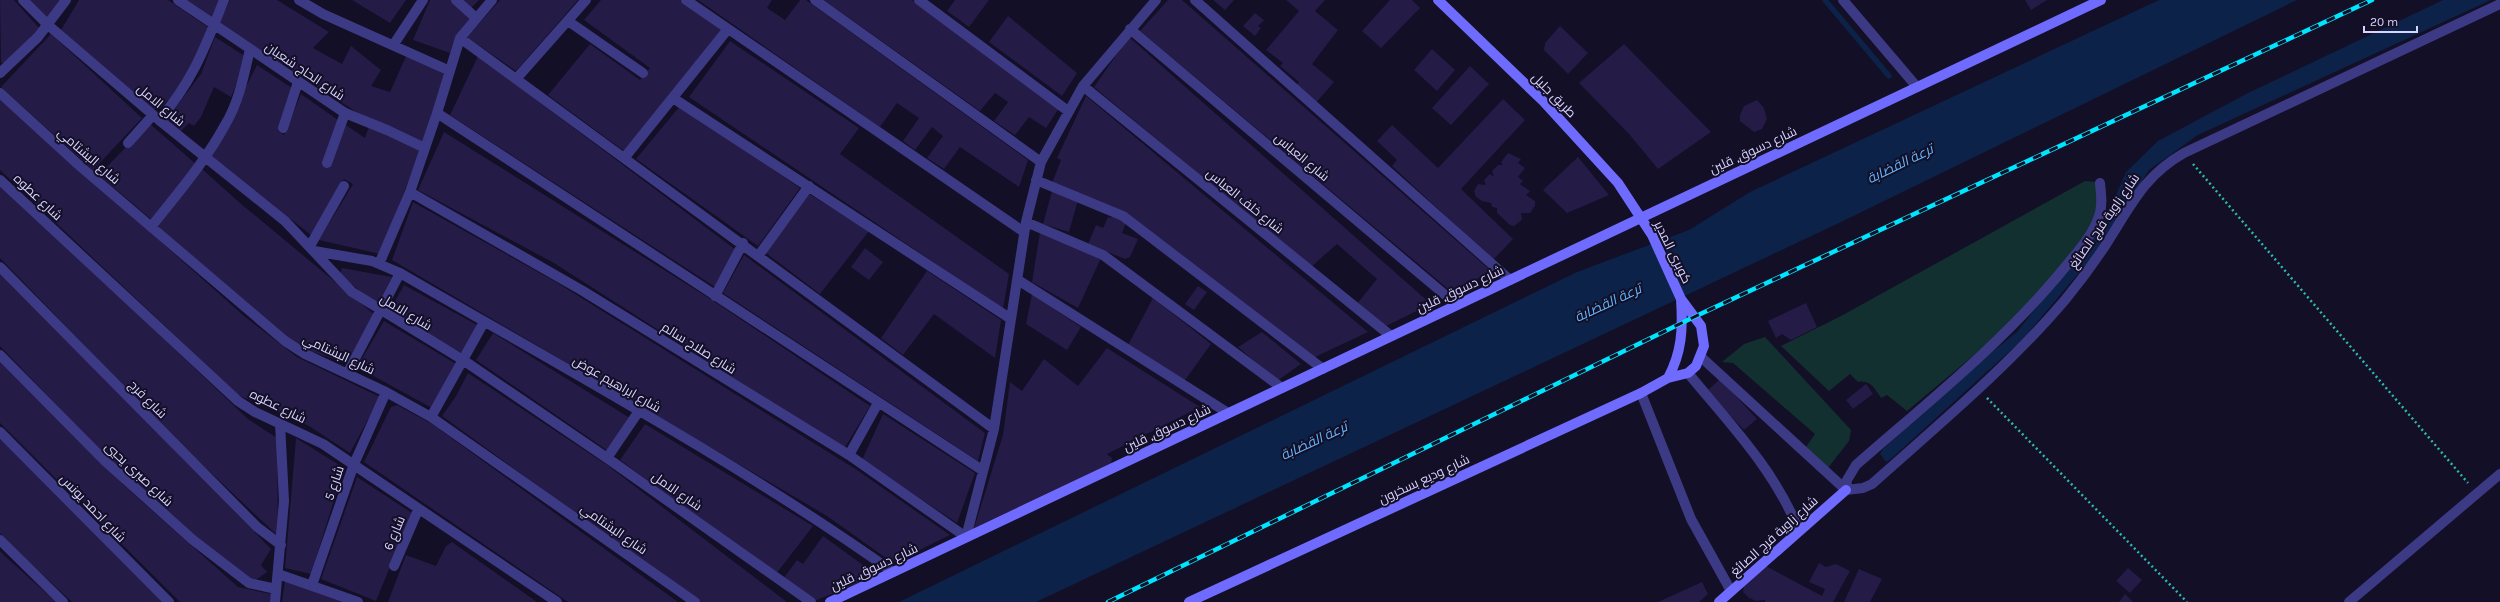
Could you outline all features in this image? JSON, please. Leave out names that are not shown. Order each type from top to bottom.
[{"type":"main road","name":"طريق جليل","points":[[1438,0],[1569,128],[1618,183],[1640,217]]},
{"type":"main road","name":"شارع دسوق, قلين","points":[[830,602],[1640,217],[2101,0]]},
{"type":"main road","name":"كوبرى المدير","points":[[1640,217],[1652,235],[1681,300]]},
{"type":"main road","points":[[1681,300],[1701,326],[1704,341],[1701,357],[1688,373]]},
{"type":"main road","points":[[1668,378],[1675,364],[1681,344],[1681,300]]},
{"type":"main road","name":"شارع وديع بسخرون","points":[[1189,602],[1641,393],[1668,378],[1688,373]]},
{"type":"main road","name":"شارع زاوية فرج الصائغ","points":[[1719,602],[1846,490]]},
{"type":"street","name":"شارع الامل","points":[[23,0],[48,25],[156,117],[285,221],[352,292],[380,311],[462,360],[607,458],[811,602]]},
{"type":"street","points":[[1,71],[27,49],[48,25],[66,0]]},
{"type":"street","name":"شارع الحاج شعبان","points":[[178,0],[344,113],[387,130],[425,148]]},
{"type":"street","points":[[128,143],[176,100],[190,79],[224,0]]},
{"type":"street","points":[[300,0],[323,14],[394,44],[450,71]]},
{"type":"street","points":[[394,44],[422,0]]},
{"type":"street","points":[[456,0],[476,18]]},
{"type":"street","points":[[379,264],[410,192],[437,113],[460,38],[492,0]]},
{"type":"street","points":[[517,78],[586,0]]},
{"type":"street","points":[[686,0],[1024,232]]},
{"type":"street","points":[[815,0],[1041,162]]},
{"type":"street","points":[[919,0],[1068,110]]},
{"type":"street","points":[[966,537],[982,470],[994,429],[1018,280],[1024,232],[1041,162],[1068,110],[1083,86],[1156,0]]},
{"type":"street","points":[[1195,0],[1510,280]]},
{"type":"street","points":[[1843,0],[1917,87]]},
{"type":"street","name":"شارع زاوية فرج الصائغ","points":[[2100,183],[2102,199],[2099,216],[2093,231],[2054,282],[1986,350],[1856,464],[1847,480],[1846,490],[1864,488],[1872,484],[2023,347],[2065,299],[2104,247],[2151,177],[2164,164],[2184,153],[2500,4]]},
{"type":"street","points":[[568,21],[644,73]]},
{"type":"street","points":[[625,157],[728,29]]},
{"type":"street","name":"شارع العباس","points":[[1130,29],[1456,305]]},
{"type":"street","points":[[460,38],[743,243],[994,429]]},
{"type":"street","points":[[151,227],[205,157],[226,124],[241,88],[250,49]]},
{"type":"street","points":[[283,128],[298,82]]},
{"type":"street","name":"شارع خلف العباس","points":[[1083,86],[1391,336]]},
{"type":"street","name":"شارع البشتامي","points":[[0,94],[151,227],[285,342],[305,354],[348,372],[431,417],[695,602]]},
{"type":"street","points":[[673,98],[1012,319]]},
{"type":"street","points":[[328,163],[344,113]]},
{"type":"street","points":[[437,113],[982,470]]},
{"type":"street","name":"شارع عطوه","points":[[0,180],[223,389],[255,412],[307,435],[354,464],[418,510],[557,602]]},
{"type":"street","points":[[1036,180],[1123,216],[1323,368]]},
{"type":"street","points":[[312,248],[344,186]]},
{"type":"street","points":[[759,255],[809,186]]},
{"type":"street","name":"شارع صلاح سالم","points":[[410,192],[583,291],[849,455],[966,537]]},
{"type":"street","points":[[1026,222],[1102,255],[1282,388]]},
{"type":"street","points":[[715,296],[743,243]]},
{"type":"street","name":"شارع ابراهيم عوض","points":[[312,248],[358,258],[379,264],[400,273],[639,411],[815,518],[893,572]]},
{"type":"street","name":"شارع فرج","points":[[0,267],[257,527],[281,545]]},
{"type":"street","points":[[348,372],[400,273]]},
{"type":"street","points":[[1018,280],[1228,413]]},
{"type":"street","points":[[431,417],[484,322]]},
{"type":"street","name":"شارع صبرى يحيي","points":[[0,355],[105,461],[193,540],[249,583],[276,590]]},
{"type":"street","points":[[1701,357],[1846,490]]},
{"type":"street","points":[[1688,373],[1767,470],[1780,489],[1799,531]]},
{"type":"street","name":"شارع 5","points":[[312,584],[354,464],[386,392]]},
{"type":"street","points":[[1641,393],[1690,519],[1731,591]]},
{"type":"street","points":[[849,455],[878,403]]},
{"type":"street","points":[[607,458],[639,411]]},
{"type":"street","points":[[275,602],[284,501],[280,423]]},
{"type":"street","name":"شارع احمد يونس","points":[[0,432],[169,602]]},
{"type":"street","points":[[2349,602],[2500,474]]},
{"type":"street","name":"شارع 6","points":[[394,566],[418,510]]},
{"type":"street","points":[[0,540],[63,602]]},
{"type":"street","points":[[278,574],[312,584],[358,602]]},
{"type":"path","points":[[2184,153],[2477,494]]},
{"type":"path","points":[[1978,389],[2187,602]]},
{"type":"green space","points":[[2085,181],[2097,182],[2100,206],[2076,253],[2010,325],[1907,411],[1887,395],[1881,398],[1872,386],[1866,382],[1858,382],[1850,374],[1829,391],[1781,346],[1841,316]]},
{"type":"green space","points":[[1765,337],[1851,430],[1849,441],[1828,468],[1806,447],[1815,434],[1733,363],[1722,362],[1744,344]]},
{"type":"water","name":"ترعة القضابة","points":[[2159,0],[2297,0],[1839,223],[1036,602],[899,602],[1577,272],[1689,230],[1750,192]]},
{"type":"water","points":[[2443,0],[2491,0],[2198,135],[2149,170],[2094,255],[2023,339],[1886,462],[1880,454],[1883,449],[1969,370],[2017,332],[2106,218],[2126,172],[2158,141],[2248,93]]},
{"type":"building","points":[[0,0],[14,0],[41,30],[13,61],[1,63]]},
{"type":"building","points":[[29,0],[62,0],[48,19]]},
{"type":"building","points":[[79,0],[168,0],[209,28],[186,81],[160,109],[154,109],[61,30]]},
{"type":"building","points":[[182,0],[221,0],[210,21]]},
{"type":"building","points":[[230,0],[277,0],[329,32],[313,48],[342,64],[351,46],[381,70],[371,86],[390,92],[407,54],[444,74],[423,142],[358,113],[219,24]]},
{"type":"building","points":[[352,0],[406,0],[390,23]]},
{"type":"building","points":[[430,0],[451,0],[471,18],[456,35],[450,53],[413,40]]},
{"type":"building","points":[[462,0],[479,0],[471,8]]},
{"type":"building","points":[[500,0],[578,0],[516,71],[467,37]]},
{"type":"building","points":[[601,0],[680,0],[723,30],[624,151],[548,95],[590,44],[640,80],[650,68],[584,20]]},
{"type":"building","points":[[698,0],[772,0],[767,8],[785,20],[800,0],[806,0],[1028,160],[1019,187],[960,147],[944,169],[927,158],[943,136],[932,127],[915,150],[903,141],[919,118],[897,103],[880,127]]},
{"type":"building","points":[[824,0],[912,0],[1059,108],[1046,128],[1029,117],[1015,135],[994,121],[1008,102],[995,93],[980,111]]},
{"type":"building","points":[[955,0],[989,0],[969,27],[947,11]]},
{"type":"building","points":[[1168,0],[1182,0],[1491,271],[1453,293],[1140,31]]},
{"type":"building","points":[[1213,0],[1234,0],[1225,10]]},
{"type":"building","points":[[1286,0],[1325,0],[1315,11],[1338,30],[1312,64],[1334,82],[1314,105],[1295,87],[1299,82],[1280,66],[1283,63],[1266,50],[1299,11]]},
{"type":"building","points":[[1390,0],[1412,0],[1420,8],[1381,48],[1362,31]]},
{"type":"building","points":[[2025,0],[2047,0],[2031,10]]},
{"type":"building","points":[[1255,13],[1264,20],[1258,26],[1261,28],[1255,36],[1243,26]]},
{"type":"building","points":[[1008,16],[1077,73],[1062,96],[989,42]]},
{"type":"building","points":[[1560,26],[1588,53],[1568,74],[1544,50],[1545,43]]},
{"type":"building","points":[[51,34],[142,118],[93,170],[1,87]]},
{"type":"building","points":[[215,37],[248,58],[231,97],[214,87],[201,117],[194,126],[189,123],[180,132],[166,120],[201,74]]},
{"type":"building","points":[[1129,37],[1431,304],[1384,327],[1356,305],[1377,279],[1337,244],[1311,267],[1094,87]]},
{"type":"building","points":[[730,41],[859,128],[840,154],[1009,274],[1003,309],[689,97]]},
{"type":"building","points":[[1624,44],[1711,132],[1658,169],[1629,134],[1579,83]]},
{"type":"building","points":[[1432,49],[1455,70],[1437,91],[1414,70]]},
{"type":"building","points":[[478,56],[736,250],[715,287],[450,115]]},
{"type":"building","points":[[257,65],[292,88],[278,131],[284,135],[301,94],[338,120],[323,162],[329,168],[346,125],[365,138],[369,126],[421,149],[380,254],[319,240],[353,184],[344,179],[311,235],[211,156]]},
{"type":"building","points":[[1470,66],[1489,84],[1451,125],[1432,108]]},
{"type":"building","points":[[1086,96],[1368,332],[1313,358],[1124,214],[1052,183],[1061,160],[1057,158]]},
{"type":"building","points":[[0,98],[244,316],[297,357],[380,397],[350,453],[309,426],[238,395],[0,170]]},
{"type":"building","points":[[1503,99],[1525,120],[1461,189],[1513,239],[1493,260],[1392,166],[1397,160],[1377,141],[1392,125],[1438,168]]},
{"type":"building","points":[[1757,100],[1764,108],[1767,119],[1762,129],[1754,132],[1740,121],[1740,115],[1744,106]]},
{"type":"building","points":[[680,106],[800,188],[758,246],[636,159]]},
{"type":"building","points":[[149,123],[197,165],[152,220],[99,175]]},
{"type":"building","points":[[444,132],[712,300],[870,406],[844,449],[554,263],[418,190]]},
{"type":"building","points":[[1508,153],[1521,159],[1518,163],[1525,168],[1518,177],[1523,181],[1520,184],[1530,191],[1526,195],[1535,201],[1535,206],[1530,213],[1521,213],[1522,220],[1514,226],[1510,225],[1497,213],[1497,208],[1492,207],[1491,203],[1482,201],[1476,197],[1474,191],[1478,184],[1486,185],[1484,180],[1490,174],[1494,177],[1492,171],[1498,165],[1503,165],[1501,162]]},
{"type":"building","points":[[1578,157],[1609,195],[1567,213],[1543,190]]},
{"type":"building","points":[[202,169],[240,203],[375,315],[349,364],[301,348],[242,302],[157,225]]},
{"type":"building","points":[[0,183],[248,419],[277,438],[278,536],[173,437],[0,258]]},
{"type":"building","points":[[1052,191],[1078,200],[1069,232],[1043,224]]},
{"type":"building","points":[[809,194],[869,231],[820,294],[766,253]]},
{"type":"building","points":[[413,202],[556,282],[857,470],[950,535],[893,563],[827,516],[392,260]]},
{"type":"building","points":[[1113,214],[1127,220],[1122,233],[1138,239],[1130,257],[1125,259],[1088,244],[1096,225],[1103,228],[1108,217],[1111,218]]},
{"type":"building","points":[[1040,232],[1101,258],[1078,308],[1032,282]]},
{"type":"building","points":[[865,248],[883,262],[869,280],[851,267]]},
{"type":"building","points":[[744,255],[985,433],[978,461],[723,293]]},
{"type":"building","points":[[342,268],[392,277],[377,306],[340,274]]},
{"type":"building","points":[[927,271],[1001,320],[995,358],[934,314],[903,355],[881,338]]},
{"type":"building","points":[[0,272],[271,549],[261,565],[267,572],[250,584],[134,486],[0,346]]},
{"type":"building","points":[[404,285],[479,326],[462,353],[389,312]]},
{"type":"building","points":[[1198,286],[1207,292],[1194,310],[1185,304]]},
{"type":"building","points":[[1032,294],[1081,327],[1067,350],[1026,324]]},
{"type":"building","points":[[1153,298],[1211,344],[1183,383],[1128,345]]},
{"type":"building","points":[[1806,303],[1817,327],[1791,340],[1782,334],[1776,338],[1768,321]]},
{"type":"building","points":[[384,321],[458,365],[432,408],[357,367]]},
{"type":"building","points":[[1262,332],[1301,364],[1277,381],[1238,347]]},
{"type":"building","points":[[493,333],[630,418],[608,451],[476,360]]},
{"type":"building","points":[[1107,348],[1200,407],[1107,454],[1112,458],[1111,465],[974,528],[1003,435],[1010,382],[1022,391],[1044,359],[1078,386]]},
{"type":"building","points":[[0,362],[128,489],[238,587],[271,594],[270,602],[180,602],[0,423]]},
{"type":"building","points":[[468,373],[607,465],[787,602],[698,602],[442,416],[456,396]]},
{"type":"building","points":[[1720,379],[1757,419],[1744,430],[1707,391]]},
{"type":"building","points":[[1866,384],[1873,394],[1853,409],[1846,400]]},
{"type":"building","points":[[397,405],[432,424],[678,602],[568,602],[364,462],[391,407]]},
{"type":"building","points":[[883,414],[975,473],[957,523],[862,460]]},
{"type":"building","points":[[645,424],[813,526],[776,574],[620,460]]},
{"type":"building","points":[[296,438],[344,468],[311,574],[285,568]]},
{"type":"building","points":[[0,439],[164,602],[72,602],[17,551],[0,533]]},
{"type":"building","points":[[357,477],[412,513],[376,601],[321,579]]},
{"type":"building","points":[[823,536],[878,576],[814,601],[783,579],[797,560],[803,564]]},
{"type":"building","points":[[452,542],[537,602],[388,602],[406,555],[436,566],[446,546]]},
{"type":"building","points":[[0,551],[6,557],[56,602],[0,602]]},
{"type":"building","points":[[1819,563],[1826,567],[1836,564],[1850,571],[1833,602],[1756,601],[1749,598],[1743,592],[1744,585],[1764,565],[1822,596],[1825,589],[1809,582]]},
{"type":"building","points":[[2128,568],[2142,580],[2130,593],[2116,581]]},
{"type":"building","points":[[1859,569],[1882,579],[1870,602],[1844,602]]},
{"type":"building","points":[[285,580],[346,602],[282,602]]},
{"type":"building","points":[[1702,582],[1708,594],[1699,602],[1658,602]]},
{"type":"building","points":[[2125,594],[2133,602],[2119,602]]},
{"type":"waterway","points":[[1825,0],[1889,76]]},
{"type":"railway","points":[[1108,602],[1694,317],[2372,0]]}]
